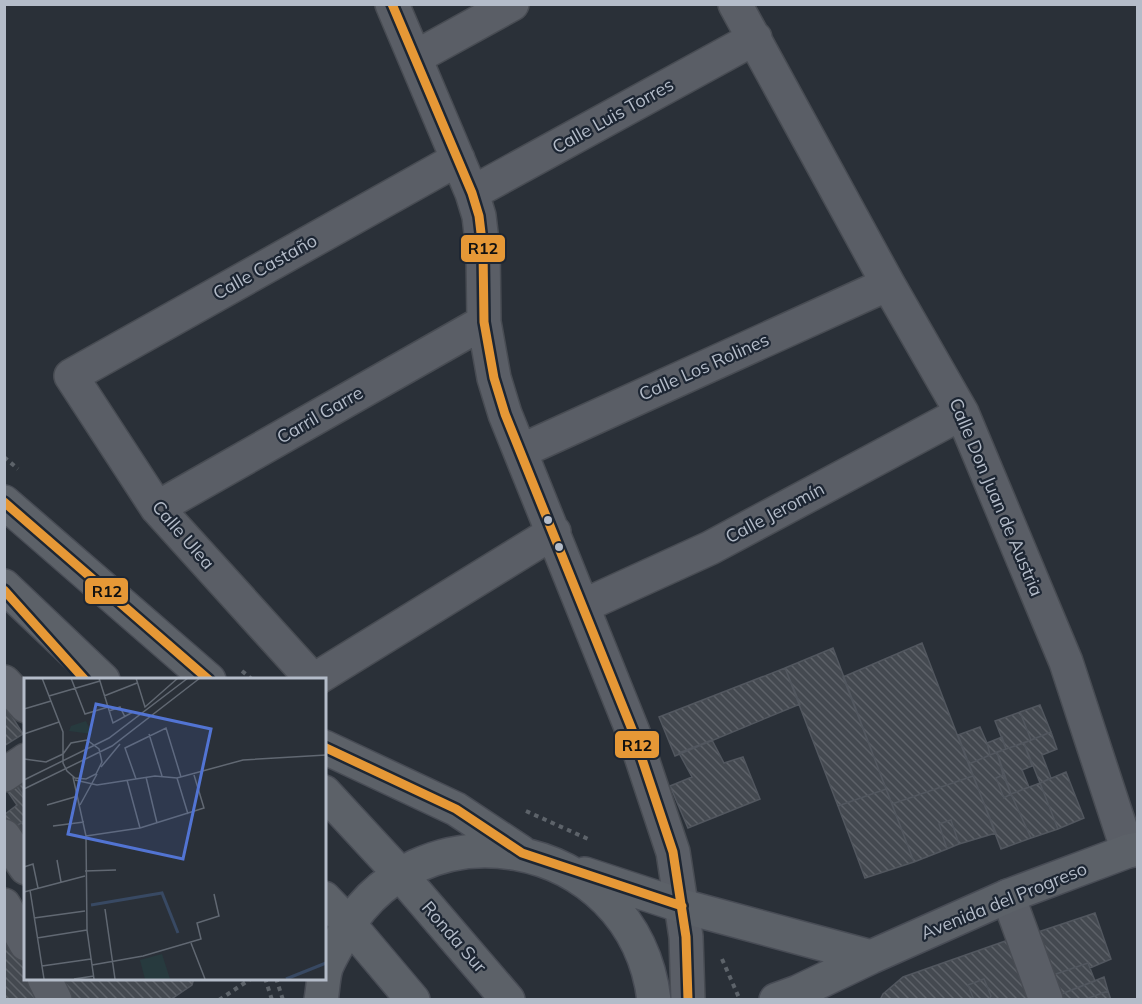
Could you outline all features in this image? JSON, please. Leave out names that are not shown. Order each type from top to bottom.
[{"type":"main road","points":[[4,502],[207,678]]},
{"type":"main road","points":[[4,587],[83,678]]},
{"type":"main road","points":[[4,587],[101,678]]},
{"type":"main road","points":[[326,748],[456,809],[522,853]]},
{"type":"main road","name":"Ronda Sur","points":[[326,794],[400,874],[508,999]]},
{"type":"main road","points":[[326,968],[348,923],[371,896],[400,874],[434,858],[477,850],[522,853],[682,906],[871,957]]},
{"type":"main road","name":"Avenida del Progreso","points":[[792,997],[871,957],[1008,896],[1132,850]]},
{"type":"main road","points":[[555,864],[582,879],[599,893],[627,924],[642,952],[652,982],[654,999]]},
{"type":"main road","points":[[326,900],[413,999]]},
{"type":"main road","points":[[304,980],[311,999]]},
{"type":"main road","points":[[321,999],[324,980]]},
{"type":"street","points":[[392,4],[472,193],[479,216],[483,250],[484,322],[494,378],[505,414],[633,732],[674,852],[688,962],[688,999]]},
{"type":"street","points":[[416,57],[512,4]]},
{"type":"street","name":"Calle Don Juan de Austria","points":[[735,4],[888,284],[962,413],[1066,662],[1132,850]]},
{"type":"street","name":"Calle Luis Torres","points":[[472,193],[754,38]]},
{"type":"street","name":"Calle Castaño","points":[[71,376],[458,159]]},
{"type":"street","name":"Calle Los Rolines","points":[[521,451],[888,284]]},
{"type":"street","name":"Carril Garre","points":[[157,508],[484,322]]},
{"type":"street","name":"Calle Ulea","points":[[71,376],[157,508],[312,678]]},
{"type":"street","name":"Calle Jeromín","points":[[584,606],[710,548],[962,413]]},
{"type":"street","points":[[317,678],[554,531]]},
{"type":"street","points":[[4,682],[24,704]]},
{"type":"street","points":[[4,775],[24,761]]},
{"type":"street","points":[[4,836],[24,865]]},
{"type":"street","points":[[4,896],[24,885]]},
{"type":"street","points":[[1008,896],[1046,999]]},
{"type":"street","points":[[4,905],[24,940]]},
{"type":"street","points":[[45,980],[55,999]]},
{"type":"path","points":[[219,999],[249,980]]},
{"type":"path","points":[[267,980],[272,999]]},
{"type":"path","points":[[277,980],[283,999]]},
{"type":"building","points":[[922,643],[973,776],[892,804],[843,677]]},
{"type":"building","points":[[833,648],[886,789],[838,806],[785,668]]},
{"type":"building","points":[[785,668],[800,704],[675,756],[659,717]]},
{"type":"building","points":[[4,704],[23,734],[4,746]]},
{"type":"building","points":[[1040,705],[1051,732],[1031,740],[1020,712]]},
{"type":"building","points":[[1020,712],[1031,740],[1006,749],[995,721]]},
{"type":"building","points":[[980,727],[990,755],[969,764],[958,735]]},
{"type":"building","points":[[1051,732],[1057,749],[1042,755],[1051,778],[1040,783],[1024,743]]},
{"type":"building","points":[[1002,737],[1006,749],[990,755],[987,743]]},
{"type":"building","points":[[712,740],[724,763],[743,757],[760,799],[688,828],[670,786],[692,777],[679,753]]},
{"type":"building","points":[[1024,743],[1032,766],[1022,770],[1029,787],[1011,794],[997,752]]},
{"type":"building","points":[[997,752],[1003,775],[996,778],[1004,798],[1011,794],[1031,838],[1001,849],[969,764]]},
{"type":"building","points":[[1066,772],[1084,818],[1058,829],[1040,783]]},
{"type":"building","points":[[24,773],[24,796],[13,781]]},
{"type":"building","points":[[1003,775],[1011,794],[1004,798],[996,778]]},
{"type":"building","points":[[973,776],[996,833],[959,844],[951,820],[939,824],[947,849],[914,862],[892,804]]},
{"type":"building","points":[[13,781],[24,796],[24,821],[13,828],[4,815],[17,805],[4,786]]},
{"type":"building","points":[[1040,783],[1058,829],[1031,838],[1011,794]]},
{"type":"building","points":[[886,789],[914,862],[865,878],[838,806]]},
{"type":"building","points":[[951,820],[959,844],[947,849],[939,824]]},
{"type":"building","points":[[24,821],[24,844],[13,828]]},
{"type":"building","points":[[1095,913],[1111,959],[1090,968],[1088,963],[1053,975],[1038,932]]},
{"type":"building","points":[[4,928],[7,929],[24,961],[24,980],[33,980],[43,1000],[4,1000]]},
{"type":"building","points":[[1011,939],[1031,1000],[989,1000],[991,996],[984,979],[968,985],[974,1000],[880,1000],[883,994],[903,977]]},
{"type":"building","points":[[1088,963],[1095,981],[1059,995],[1053,975]]},
{"type":"building","points":[[1104,977],[1108,991],[1083,1000],[1061,1000],[1059,995]]},
{"type":"building","points":[[984,979],[991,996],[989,1000],[974,1000],[968,985]]},
{"type":"building","points":[[57,980],[193,980],[192,985],[170,1000],[67,1000]]},
{"type":"building","points":[[1108,991],[1111,1000],[1083,1000]]},
{"type":"transit line","name":"R12","points":[[392,4],[472,193],[479,216],[483,250],[484,322],[494,378],[505,414],[633,732],[673,852],[686,937],[688,1000]]},
{"type":"transit line","name":"R12","points":[[4,502],[207,678]]},
{"type":"transit line","name":"R12","points":[[4,590],[83,678]]},
{"type":"transit line","name":"R12","points":[[326,748],[456,809],[522,853],[682,906]]}]
